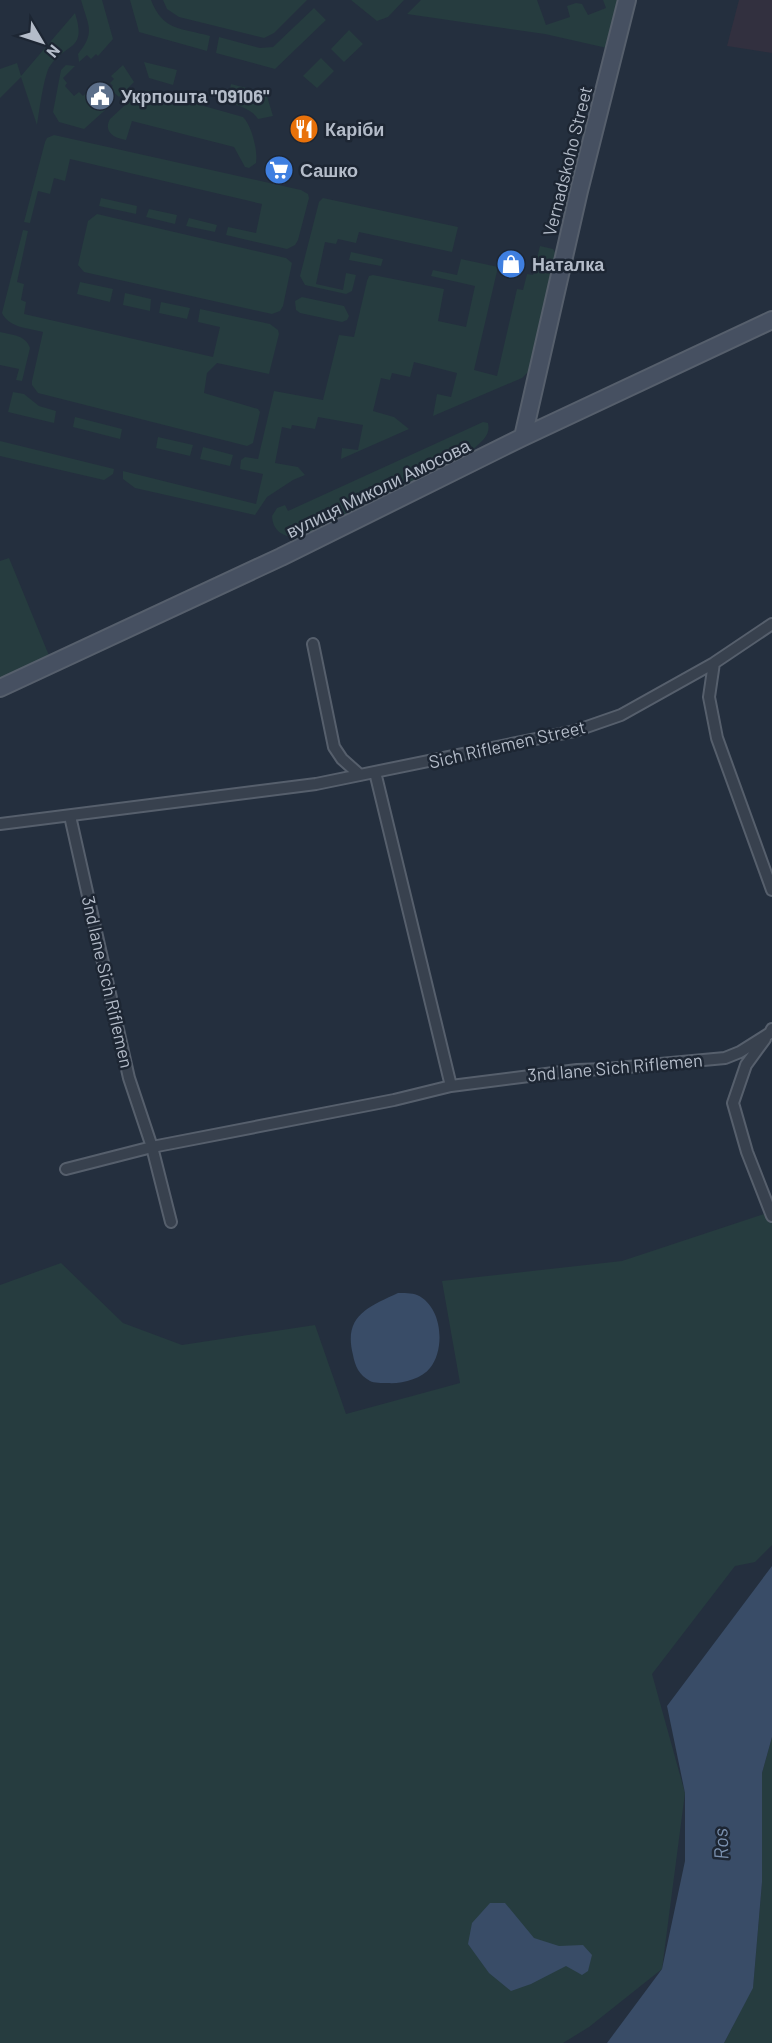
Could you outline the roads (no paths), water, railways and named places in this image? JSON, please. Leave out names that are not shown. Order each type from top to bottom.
[{"type":"street","name":"Vernadskoho Street","points":[[523,437],[579,191],[627,0]]},
{"type":"street","name":"вулиця Миколи Амосова","points":[[0,688],[281,557],[523,437],[772,320]]},
{"type":"street","name":"Sich Riflemen Street","points":[[0,824],[316,784],[575,731],[621,715],[714,663],[772,624]]},
{"type":"street","points":[[313,644],[334,747],[342,759],[360,775]]},
{"type":"street","points":[[714,663],[710,698],[717,738],[772,890]]},
{"type":"street","points":[[375,772],[451,1086]]},
{"type":"street","name":"3nd lane Sich Riflemen","points":[[70,816],[129,1078],[152,1147],[171,1222]]},
{"type":"street","points":[[771,1031],[746,1065],[733,1103],[747,1152],[772,1216]]},
{"type":"street","name":"3nd lane Sich Riflemen","points":[[66,1168],[152,1147],[394,1100],[451,1086],[577,1070],[725,1058],[740,1052],[771,1031]]},
{"type":"water","points":[[398,1293],[417,1295],[432,1308],[439,1328],[438,1350],[430,1368],[417,1378],[399,1383],[372,1382],[360,1373],[356,1366],[351,1342],[352,1331],[355,1322],[368,1308]]},
{"type":"water","name":"Ros","points":[[772,1566],[772,1737],[762,1773],[762,1882],[753,1988],[724,2043],[607,2043],[662,1969],[685,1861],[685,1793],[667,1706]]},
{"type":"water","points":[[490,1903],[505,1903],[534,1938],[559,1946],[583,1945],[592,1955],[588,1971],[582,1975],[566,1966],[531,1984],[511,1991],[489,1973],[468,1944],[472,1923]]},
{"type":"place","name":"Укрпошта \"09106\"","points":[[100,96]]},
{"type":"place","name":"Каріби","points":[[304,129]]},
{"type":"place","name":"Сашко","points":[[279,170]]},
{"type":"place","name":"Наталка","points":[[511,264]]}]
